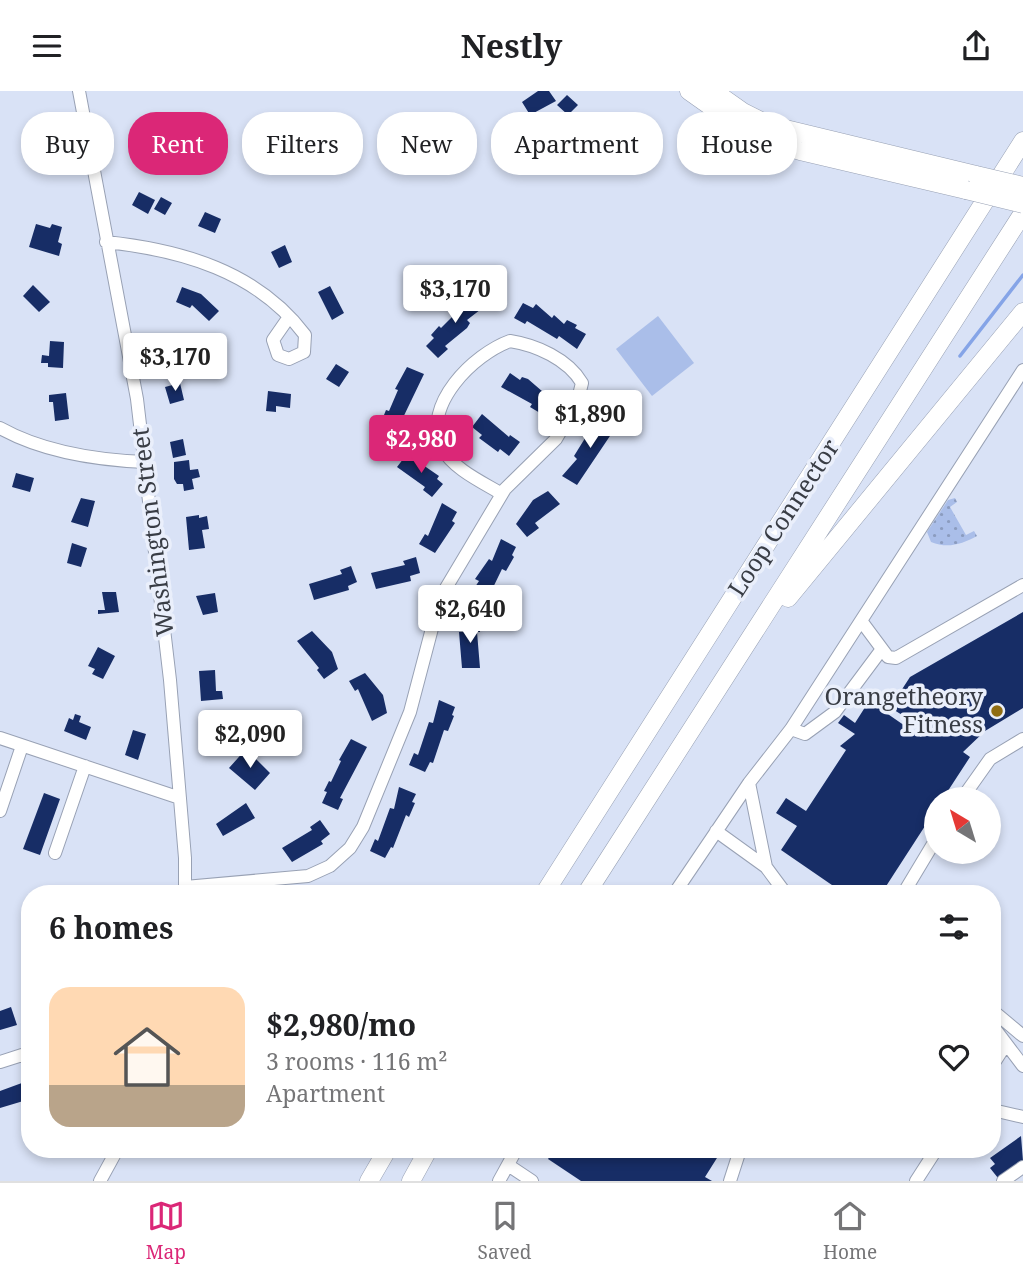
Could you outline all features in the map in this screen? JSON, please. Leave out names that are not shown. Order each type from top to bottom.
[{"type":"highway","points":[[688,91],[754,137],[800,151],[971,183],[1023,186]]},
{"type":"highway","points":[[713,91],[743,112],[769,125],[971,183],[1023,204]]},
{"type":"highway","name":"Loop Connector","points":[[550,885],[1023,141]]},
{"type":"highway","name":"Loop Connector","points":[[592,885],[1023,213]]},
{"type":"highway","points":[[739,657],[1023,311]]},
{"type":"highway","points":[[369,1181],[382,1158]]},
{"type":"highway","points":[[411,1181],[424,1158]]},
{"type":"street","name":"Washington Street","points":[[79,91],[137,398],[162,594],[180,797],[185,885]]},
{"type":"street","points":[[106,241],[161,249],[224,270],[254,287],[289,317]]},
{"type":"street","points":[[276,885],[320,872],[341,857],[358,837],[410,712],[440,598],[502,494],[515,477],[556,439],[583,388],[578,377],[560,361],[523,343],[510,341],[476,358],[446,397],[436,425],[443,449],[451,460],[502,494]]},
{"type":"street","points":[[680,885],[749,783],[791,729],[1023,370]]},
{"type":"street","points":[[0,428],[30,441],[91,457],[145,462]]},
{"type":"street","points":[[862,622],[888,657],[896,658],[1023,585]]},
{"type":"street","points":[[791,729],[805,734],[835,712],[882,649]]},
{"type":"street","points":[[0,738],[180,797]]},
{"type":"street","points":[[970,787],[990,759],[1023,739]]},
{"type":"street","points":[[0,811],[22,746]]},
{"type":"street","points":[[55,853],[85,767]]},
{"type":"street","points":[[749,783],[766,867]]},
{"type":"street","points":[[716,831],[766,867],[779,885]]},
{"type":"street","points":[[908,885],[924,858]]},
{"type":"street","points":[[1001,1016],[1022,1031]]},
{"type":"street","points":[[1001,1037],[1023,1066]]},
{"type":"street","points":[[1001,1052],[1006,1044]]},
{"type":"street","points":[[0,1062],[21,1055]]},
{"type":"street","points":[[1001,1112],[1023,1117]]},
{"type":"street","points":[[100,1181],[113,1158]]},
{"type":"street","points":[[499,1181],[512,1158]]},
{"type":"street","points":[[730,1181],[737,1158]]},
{"type":"street","points":[[916,1181],[931,1158]]},
{"type":"street","points":[[508,1165],[533,1181]]},
{"type":"street","points":[[1003,1181],[1023,1167]]},
{"type":"shaded area","points":[[658,316],[694,363],[652,396],[616,349]]},
{"type":"shaded area","points":[[955,498],[957,502],[950,507],[966,535],[974,531],[977,536],[955,545],[931,542],[927,532],[948,500]]},
{"type":"building","points":[[538,91],[549,91],[556,101],[536,112],[528,112],[522,102]]},
{"type":"building","points":[[567,95],[578,105],[571,112],[565,112],[557,105]]},
{"type":"building","points":[[139,192],[155,200],[148,214],[132,205]]},
{"type":"building","points":[[161,197],[172,203],[165,215],[154,209]]},
{"type":"building","points":[[205,212],[221,219],[215,233],[198,226]]},
{"type":"building","points":[[36,224],[50,228],[52,224],[62,227],[58,242],[62,244],[59,256],[29,247]]},
{"type":"building","points":[[285,245],[292,262],[279,268],[271,252]]},
{"type":"building","points":[[33,285],[50,302],[39,312],[23,296]]},
{"type":"building","points":[[330,286],[344,313],[332,320],[318,292]]},
{"type":"building","points":[[182,287],[201,294],[219,311],[209,321],[192,305],[190,308],[176,302]]},
{"type":"building","points":[[473,293],[485,306],[467,320],[470,323],[467,328],[445,346],[448,349],[438,358],[426,346],[434,338],[431,335],[457,312],[454,309]]},
{"type":"building","points":[[523,303],[533,308],[536,304],[564,324],[567,320],[577,325],[575,328],[586,334],[577,349],[559,336],[557,339],[527,321],[525,324],[514,318]]},
{"type":"building","points":[[50,341],[64,342],[63,368],[48,367],[48,363],[41,363],[42,355],[49,356]]},
{"type":"building","points":[[336,364],[349,372],[339,387],[326,379]]},
{"type":"building","points":[[407,367],[424,374],[399,426],[401,428],[396,439],[380,432],[385,422],[382,420],[386,410],[389,411],[398,390],[395,389]]},
{"type":"building","points":[[510,373],[520,380],[522,377],[528,379],[550,398],[540,413],[530,407],[532,404],[501,387]]},
{"type":"building","points":[[180,383],[184,400],[170,404],[165,387]]},
{"type":"building","points":[[268,391],[291,394],[290,408],[276,406],[276,412],[266,411]]},
{"type":"building","points":[[66,393],[69,419],[55,421],[53,402],[49,402],[49,395]]},
{"type":"building","points":[[482,414],[509,437],[510,435],[520,442],[509,456],[500,449],[498,452],[479,438],[482,435],[472,427]]},
{"type":"building","points":[[599,415],[616,427],[577,485],[562,476],[577,459],[574,456],[587,435],[590,438],[595,429],[592,426]]},
{"type":"building","points":[[183,439],[186,455],[173,458],[170,442]]},
{"type":"building","points":[[407,454],[439,476],[437,479],[443,484],[432,497],[423,490],[425,487],[397,467]]},
{"type":"building","points":[[189,460],[190,470],[198,469],[200,477],[192,479],[194,489],[184,491],[183,484],[177,484],[174,479],[174,462]]},
{"type":"building","points":[[16,473],[34,478],[30,492],[12,487]]},
{"type":"building","points":[[548,491],[560,504],[535,523],[539,528],[527,537],[516,524],[533,500]]},
{"type":"building","points":[[81,498],[95,501],[88,527],[71,522]]},
{"type":"building","points":[[442,503],[457,512],[452,521],[455,523],[435,553],[419,544],[425,534],[428,536]]},
{"type":"building","points":[[199,515],[199,518],[207,516],[209,529],[202,530],[205,548],[189,550],[186,517]]},
{"type":"building","points":[[501,539],[516,547],[512,555],[514,557],[506,571],[502,569],[487,600],[483,598],[478,608],[463,599],[469,588],[473,590],[479,581],[475,579],[489,559],[492,561]]},
{"type":"building","points":[[72,543],[87,548],[81,567],[67,563]]},
{"type":"building","points":[[416,557],[420,573],[410,576],[411,581],[376,589],[371,573],[405,565],[403,561]]},
{"type":"building","points":[[351,566],[357,582],[348,586],[349,590],[314,600],[309,584],[342,574],[340,570]]},
{"type":"building","points":[[102,592],[116,592],[119,612],[98,614],[98,610],[105,610]]},
{"type":"building","points":[[215,593],[218,612],[203,615],[196,596]]},
{"type":"building","points":[[1023,612],[1023,708],[985,731],[963,752],[970,757],[950,787],[924,787],[924,828],[887,885],[832,885],[781,850],[797,826],[776,813],[786,798],[806,811],[846,750],[840,746],[855,734],[838,723],[844,715],[855,723],[869,701],[921,737],[926,730],[883,703],[890,693],[897,697],[910,677]]},
{"type":"building","points":[[463,621],[480,621],[480,632],[477,632],[480,668],[462,668],[459,632],[463,632]]},
{"type":"building","points":[[312,631],[332,652],[338,669],[324,679],[317,670],[319,668],[297,641]]},
{"type":"building","points":[[98,647],[115,656],[103,679],[92,674],[95,669],[88,666]]},
{"type":"building","points":[[215,670],[216,691],[222,691],[223,699],[201,701],[199,671]]},
{"type":"building","points":[[365,673],[383,695],[387,713],[372,721],[358,689],[355,691],[349,681]]},
{"type":"building","points":[[439,700],[455,707],[454,716],[448,731],[444,730],[433,763],[430,762],[425,772],[409,765],[414,753],[418,755],[429,722],[433,723]]},
{"type":"building","points":[[75,714],[81,716],[79,722],[91,727],[86,740],[64,731],[69,718],[73,720]]},
{"type":"building","points":[[133,730],[146,734],[138,760],[125,755]]},
{"type":"building","points":[[351,739],[367,747],[340,798],[343,799],[338,810],[322,803],[327,792],[324,791]]},
{"type":"building","points":[[246,749],[270,773],[255,790],[229,768]]},
{"type":"building","points":[[399,787],[416,794],[412,802],[415,803],[409,817],[406,815],[393,848],[391,847],[385,858],[370,851],[375,839],[378,841],[390,808],[394,809]]},
{"type":"building","points":[[44,793],[60,799],[40,855],[23,849]]},
{"type":"building","points":[[246,803],[255,818],[223,836],[216,824]]},
{"type":"building","points":[[320,820],[330,834],[321,841],[323,844],[292,862],[282,848],[312,830],[310,827]]},
{"type":"building","points":[[11,1007],[17,1025],[0,1030],[0,1011]]},
{"type":"building","points":[[21,1083],[21,1102],[0,1108],[0,1091]]},
{"type":"building","points":[[1021,1136],[1023,1161],[998,1178],[990,1168],[995,1164],[990,1158],[1001,1158],[1001,1150]]},
{"type":"building","points":[[717,1158],[705,1177],[712,1181],[581,1181],[548,1159]]},
{"type":"waterway","points":[[960,356],[1023,275]]},
{"type":"place","name":"Orangetheory Fitness","points":[[997,711]]}]
